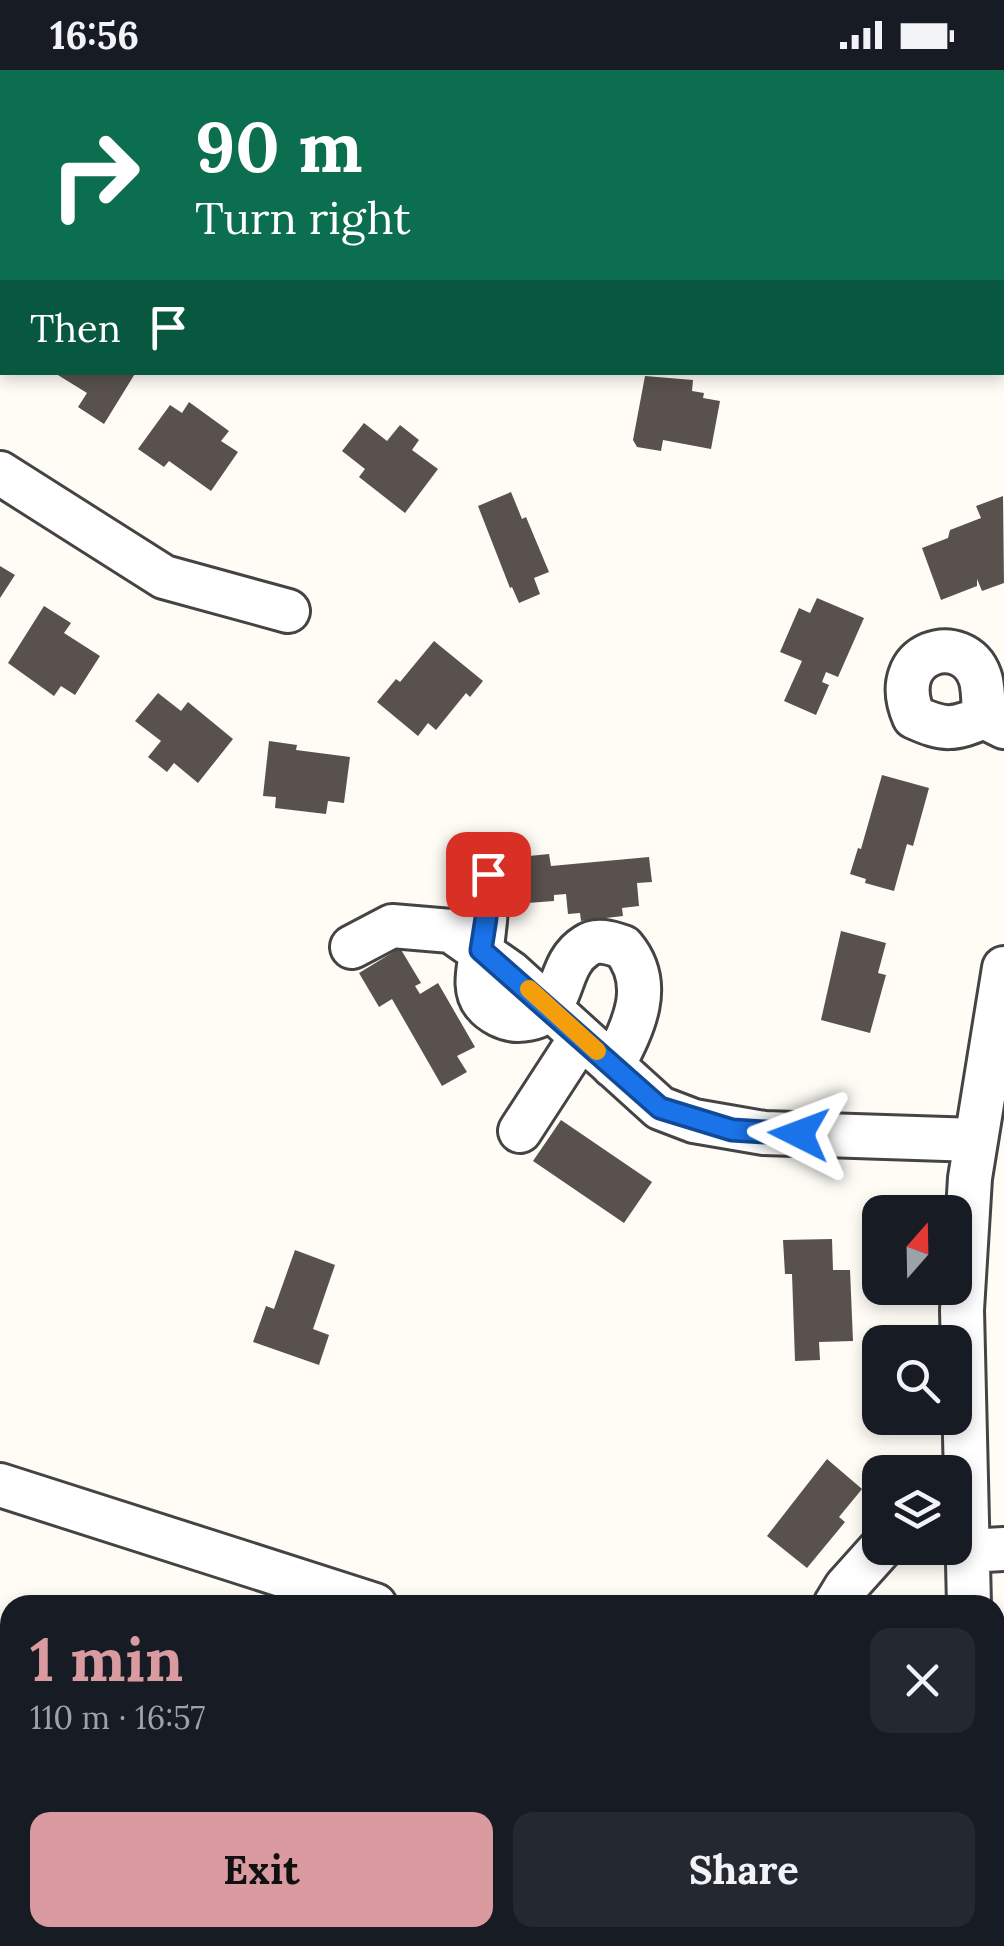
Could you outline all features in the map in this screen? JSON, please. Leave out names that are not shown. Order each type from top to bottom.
[{"type":"street","points":[[0,473],[164,577],[288,611]]},
{"type":"street","points":[[481,950],[488,874]]},
{"type":"street","points":[[352,947],[392,926],[451,931],[481,950],[660,1108],[732,1130],[984,1164]]},
{"type":"street","points":[[520,1131],[566,1023],[572,960],[584,946],[595,942],[623,946],[639,975],[639,1001],[632,1028],[613,1066]]},
{"type":"street","points":[[969,1595],[973,1530],[962,1310],[984,1164],[1004,968]]},
{"type":"street","points":[[0,1485],[344,1595]]},
{"type":"street","points":[[841,1595],[866,1565]]},
{"type":"building","points":[[58,375],[134,375],[104,424],[78,407],[87,393]]},
{"type":"building","points":[[645,376],[693,380],[692,391],[720,401],[711,449],[663,440],[661,451],[637,447],[633,440]]},
{"type":"building","points":[[189,402],[229,431],[221,441],[238,452],[211,491],[169,461],[164,467],[138,449],[170,405],[182,413]]},
{"type":"building","points":[[364,423],[387,441],[400,425],[419,440],[412,450],[438,469],[405,513],[359,477],[365,469],[342,451]]},
{"type":"building","points":[[511,492],[549,572],[534,578],[540,594],[519,603],[478,506]]},
{"type":"building","points":[[1003,496],[1004,583],[982,591],[977,579],[977,586],[941,600],[922,548],[948,538],[950,530],[981,518],[976,506]]},
{"type":"building","points":[[0,566],[15,575],[0,598]]},
{"type":"building","points":[[817,598],[864,618],[838,677],[826,672],[822,682],[829,685],[816,715],[784,701],[802,661],[780,652],[799,608],[810,613]]},
{"type":"building","points":[[44,606],[71,623],[64,633],[100,656],[75,695],[61,686],[54,696],[8,663]]},
{"type":"building","points":[[434,641],[483,681],[470,697],[466,693],[436,730],[428,723],[418,736],[377,702],[396,679],[400,682]]},
{"type":"building","points":[[158,693],[181,711],[188,702],[233,739],[198,783],[174,763],[167,772],[148,757],[161,741],[135,721]]},
{"type":"building","points":[[269,741],[297,745],[296,750],[350,757],[344,803],[328,801],[326,814],[275,808],[276,797],[263,796]]},
{"type":"building","points":[[882,775],[929,788],[913,846],[907,844],[894,891],[850,874]]},
{"type":"building","points":[[549,854],[551,866],[649,857],[652,882],[637,883],[639,906],[622,908],[623,916],[581,921],[580,913],[568,914],[566,894],[554,895],[554,901],[514,904],[509,858]]},
{"type":"building","points":[[841,931],[886,943],[878,973],[886,975],[870,1033],[821,1020]]},
{"type":"building","points":[[400,948],[421,983],[415,986],[420,994],[438,983],[475,1047],[457,1056],[467,1072],[442,1086],[392,999],[379,1007],[359,973]]},
{"type":"building","points":[[561,1120],[652,1182],[624,1223],[533,1161]]},
{"type":"building","points":[[832,1239],[833,1270],[850,1270],[853,1341],[819,1342],[820,1360],[795,1361],[792,1274],[785,1274],[783,1240]]},
{"type":"building","points":[[295,1250],[335,1265],[313,1329],[329,1335],[319,1365],[253,1342],[266,1306],[274,1309]]},
{"type":"building","points":[[827,1459],[862,1489],[839,1517],[845,1522],[807,1568],[767,1536]]},
{"type":"slow traffic","points":[[529,989],[597,1051]]},
{"type":"route","points":[[488,874],[481,950],[660,1108],[732,1130],[799,1134]]}]
